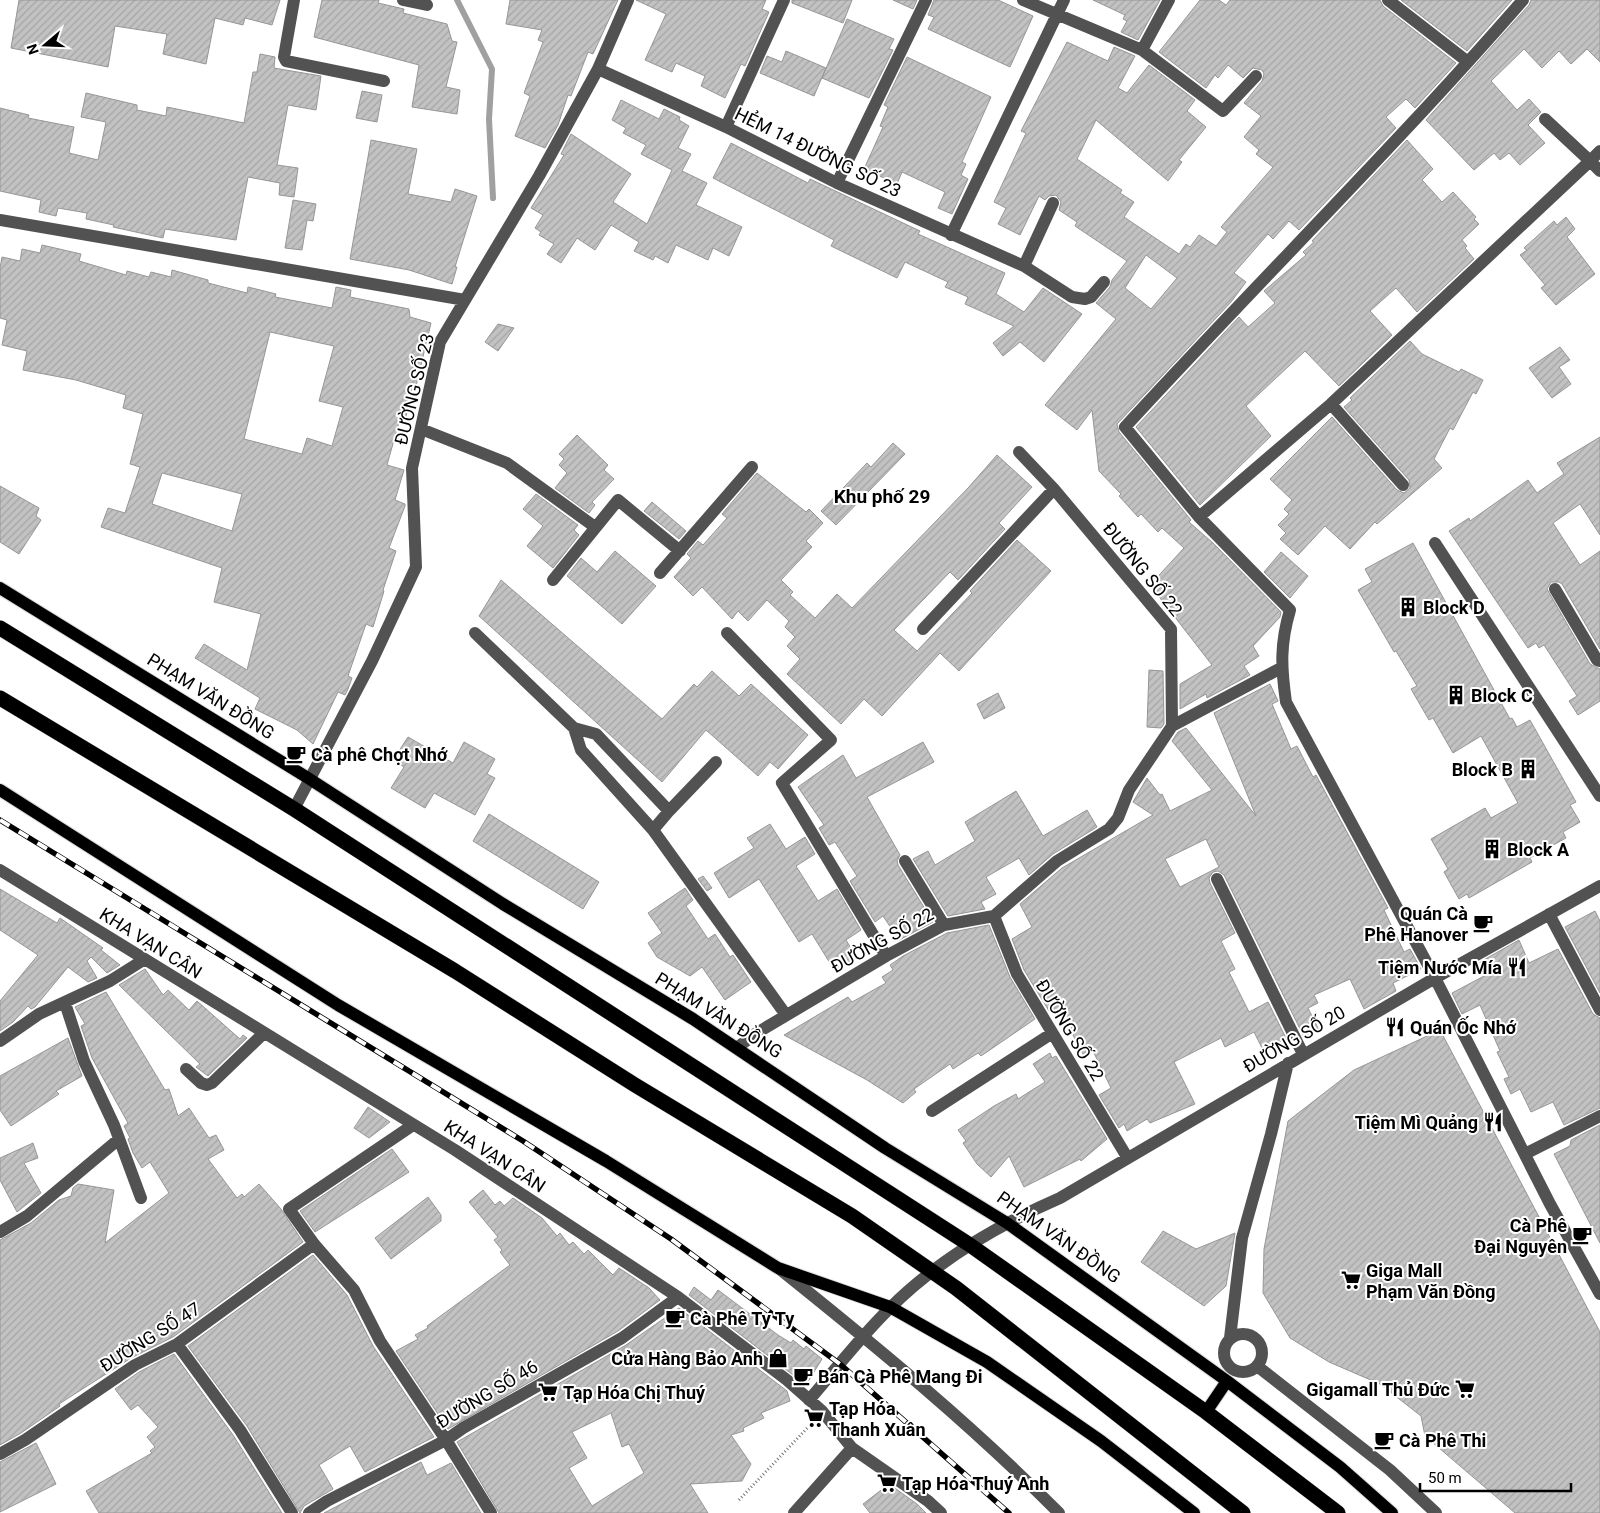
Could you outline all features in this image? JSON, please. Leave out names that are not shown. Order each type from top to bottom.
[{"type":"highway","points":[[0,628],[294,809],[970,1245],[1206,1412],[1338,1513]]},
{"type":"highway","points":[[0,698],[454,971],[635,1085],[852,1216],[932,1271],[1243,1513]]},
{"type":"main road","name":"PHẠM VĂN ĐỒNG","points":[[0,588],[308,778],[503,904],[738,1047],[886,1148],[1051,1252],[1227,1381],[1340,1467],[1392,1513]]},
{"type":"main road","points":[[0,790],[338,1005],[606,1161],[778,1268],[890,1308],[951,1341],[1022,1385],[1100,1441],[1194,1513]]},
{"type":"main road","points":[[1206,1412],[1227,1381]]},
{"type":"street","points":[[294,0],[284,57],[286,61],[384,81]]},
{"type":"street","points":[[403,0],[426,6]]},
{"type":"street","name":"ĐƯỜNG SỐ 23","points":[[294,809],[308,778],[372,661],[416,567],[412,468],[440,342],[539,176],[598,69],[628,0]]},
{"type":"street","points":[[726,127],[784,0]]},
{"type":"street","points":[[837,183],[926,0]]},
{"type":"street","points":[[1023,0],[1142,50],[1223,111],[1256,76]]},
{"type":"street","points":[[952,235],[1064,0]]},
{"type":"street","points":[[1142,50],[1168,0]]},
{"type":"street","points":[[1388,0],[1468,62]]},
{"type":"street","points":[[1523,0],[1468,62],[1126,427],[1199,517],[1290,610],[1283,636],[1281,668],[1286,702],[1435,978],[1525,1154],[1600,1294]]},
{"type":"street","name":"HẺM 14 ĐƯỜNG SỐ 23","points":[[598,69],[726,127],[837,183],[1024,266],[1072,297],[1085,299],[1091,297],[1104,282]]},
{"type":"street","points":[[1545,119],[1600,170]]},
{"type":"street","points":[[1199,517],[1331,404],[1600,151]]},
{"type":"street","points":[[1024,266],[1053,203]]},
{"type":"street","points":[[0,220],[465,300]]},
{"type":"street","points":[[1331,404],[1403,485]]},
{"type":"street","points":[[421,429],[507,464],[594,527]]},
{"type":"street","name":"ĐƯỜNG SỐ 22","points":[[1019,452],[1054,488],[1171,629],[1172,726]]},
{"type":"street","points":[[660,573],[752,466]]},
{"type":"street","points":[[923,629],[1054,488]]},
{"type":"street","points":[[553,580],[594,527],[618,500],[680,551]]},
{"type":"street","points":[[1435,543],[1600,796]]},
{"type":"street","points":[[1555,589],[1597,660],[1600,661]]},
{"type":"street","points":[[476,633],[574,728],[581,750],[653,830],[786,1015]]},
{"type":"street","points":[[727,633],[831,740],[782,783],[886,956]]},
{"type":"street","points":[[994,916],[1057,861],[1109,829],[1118,818],[1129,790],[1172,726],[1281,668]]},
{"type":"street","points":[[574,728],[596,734],[669,812]]},
{"type":"street","points":[[653,830],[716,762]]},
{"type":"street","points":[[905,861],[944,925]]},
{"type":"street","name":"KHA VẠN CÂN","points":[[0,870],[455,1150],[678,1297],[787,1380],[822,1411],[852,1448],[928,1501],[940,1513]]},
{"type":"street","points":[[1216,879],[1303,1054]]},
{"type":"street","name":"ĐƯỜNG SỐ 20","points":[[864,1336],[890,1308],[932,1271],[970,1245],[1007,1223],[1060,1198],[1303,1054],[1600,886]]},
{"type":"street","points":[[1549,914],[1600,1010]]},
{"type":"street","name":"ĐƯỜNG SỐ 22","points":[[738,1047],[786,1015],[886,956],[944,925],[994,916],[1017,974],[1127,1157]]},
{"type":"street","points":[[0,1041],[40,1014],[110,981],[145,959]]},
{"type":"street","points":[[64,1002],[84,1061],[119,1139],[141,1198]]},
{"type":"street","points":[[186,1069],[207,1086],[264,1033]]},
{"type":"street","points":[[932,1111],[1052,1034]]},
{"type":"street","points":[[1230,1338],[1242,1333],[1255,1338],[1262,1349],[1262,1355],[1257,1366],[1246,1372],[1234,1370],[1226,1362],[1224,1350],[1230,1338],[1242,1238],[1271,1134],[1288,1063]]},
{"type":"street","points":[[1525,1154],[1600,1116]]},
{"type":"street","points":[[413,1125],[289,1209],[314,1244],[354,1290],[380,1341],[446,1440],[491,1513]]},
{"type":"street","points":[[0,1232],[27,1216],[119,1139]]},
{"type":"street","name":"ĐƯỜNG SỐ 47","points":[[0,1454],[25,1440],[135,1365],[177,1344],[314,1244]]},
{"type":"street","points":[[778,1268],[864,1336],[960,1418],[1059,1513]]},
{"type":"street","name":"ĐƯỜNG SỐ 46","points":[[309,1513],[351,1488],[446,1440],[488,1413],[622,1338],[678,1297]]},
{"type":"street","points":[[809,1400],[864,1336]]},
{"type":"street","points":[[177,1344],[240,1430],[292,1513]]},
{"type":"street","points":[[1257,1366],[1390,1470],[1436,1513]]},
{"type":"street","points":[[1227,1381],[1234,1370]]},
{"type":"street","points":[[794,1513],[852,1448]]},
{"type":"path","points":[[739,1500],[822,1411]]},
{"type":"building","points":[[19,0],[280,0],[272,25],[245,18],[243,25],[215,18],[206,64],[163,54],[167,34],[115,26],[108,67],[11,48]]},
{"type":"building","points":[[322,0],[379,0],[378,3],[404,9],[403,13],[447,24],[452,41],[457,42],[446,87],[460,90],[457,114],[412,107],[419,65],[314,37]]},
{"type":"building","points":[[510,0],[618,0],[593,54],[588,52],[571,96],[568,95],[558,125],[545,148],[515,136],[530,96],[524,93],[543,42],[538,40],[542,30],[506,24]]},
{"type":"building","points":[[636,0],[766,0],[762,9],[769,12],[745,66],[741,64],[725,98],[701,86],[705,76],[676,63],[672,72],[645,60],[666,14]]},
{"type":"building","points":[[792,0],[852,0],[843,23],[792,3]]},
{"type":"building","points":[[893,0],[917,0],[913,9]]},
{"type":"building","points":[[934,0],[998,0],[1033,16],[1010,67],[928,29],[934,17],[928,15]]},
{"type":"building","points":[[1093,0],[1160,0],[1138,40],[1121,32],[1127,21],[1123,19],[1125,15]]},
{"type":"building","points":[[1200,0],[1219,0],[1226,5],[1230,0],[1380,0],[1383,6],[1456,63],[1415,108],[1406,99],[1386,117],[1396,128],[1299,230],[1289,221],[1273,239],[1268,234],[1234,273],[1246,282],[1231,302],[1117,424],[1119,432],[1191,520],[1189,522],[1213,543],[1281,612],[1280,617],[1253,646],[1259,656],[1244,666],[1250,675],[1207,698],[1206,694],[1180,709],[1180,684],[1212,665],[1150,585],[1184,548],[1162,528],[1158,532],[1141,514],[1138,517],[1119,496],[1121,494],[1099,471],[1092,410],[1077,430],[1045,405],[1116,319],[1096,303],[1110,287],[1112,280],[1127,261],[1075,226],[1077,222],[1059,210],[1061,202],[1056,195],[1049,196],[1045,200],[1039,196],[1020,235],[998,224],[1006,208],[994,202],[1026,133],[1021,131],[1067,42],[1108,61],[1114,47],[1135,56],[1118,88],[1127,93],[1149,65],[1195,100],[1187,111],[1206,127],[1179,160],[1182,162],[1168,181],[1096,120],[1077,159],[1122,190],[1120,193],[1134,202],[1124,217],[1179,254],[1186,244],[1190,247],[1199,235],[1216,246],[1227,232],[1221,227],[1273,167],[1256,154],[1259,150],[1244,137],[1261,116],[1244,103],[1262,81],[1264,74],[1262,70],[1253,68],[1243,78],[1228,65],[1218,78],[1215,75],[1206,88],[1159,52]],"holes":[[[1146,255],[1177,278],[1151,309],[1125,288]]]},
{"type":"building","points":[[1401,0],[1512,0],[1467,51]]},
{"type":"building","points":[[1531,0],[1600,0],[1600,62],[1587,49],[1571,64],[1559,51],[1542,68],[1524,49],[1491,81],[1517,110],[1529,99],[1541,112],[1528,125],[1545,143],[1520,165],[1509,153],[1500,160],[1494,153],[1474,170],[1426,120],[1529,5]]},
{"type":"building","points":[[847,19],[894,39],[889,49],[893,50],[869,98],[822,78]]},
{"type":"building","points":[[786,51],[826,68],[814,96],[760,73],[767,56],[782,62]]},
{"type":"building","points":[[260,54],[275,57],[274,68],[321,76],[316,110],[288,105],[277,165],[298,168],[294,197],[279,195],[280,183],[248,177],[236,240],[165,229],[163,238],[86,219],[87,213],[58,208],[56,216],[39,212],[41,200],[0,191],[0,108],[29,115],[28,118],[74,127],[69,153],[98,160],[106,122],[81,117],[86,93],[137,105],[137,110],[166,116],[167,107],[244,123],[253,72],[257,72]]},
{"type":"building","points":[[907,57],[991,97],[962,162],[966,164],[961,175],[968,179],[952,214],[938,208],[945,192],[902,172],[897,184],[864,169],[883,127],[880,126],[888,107],[884,105]]},
{"type":"building","points":[[362,91],[382,95],[377,122],[356,118]]},
{"type":"building","points":[[621,100],[659,119],[664,109],[680,117],[679,120],[689,126],[678,148],[691,154],[682,171],[707,183],[696,205],[742,227],[729,256],[713,248],[708,260],[676,245],[668,263],[655,256],[653,260],[634,251],[639,242],[611,225],[595,250],[577,238],[561,263],[547,254],[554,244],[539,235],[541,232],[535,228],[543,215],[531,208],[564,155],[561,154],[571,134],[631,174],[613,202],[647,224],[672,170],[641,154],[646,145],[623,133],[626,128],[612,120]]},
{"type":"building","points":[[371,140],[417,149],[408,194],[451,202],[455,189],[477,196],[455,267],[457,267],[452,284],[409,270],[350,259]]},
{"type":"building","points":[[1407,140],[1433,169],[1422,180],[1442,202],[1453,192],[1476,217],[1474,219],[1479,224],[1462,240],[1467,246],[1465,248],[1474,259],[1417,312],[1396,288],[1370,311],[1392,335],[1339,386],[1305,351],[1246,406],[1271,436],[1200,505],[1136,427],[1239,317],[1248,327],[1275,303],[1264,291],[1306,255],[1303,252],[1314,242],[1312,241]]},
{"type":"building","points":[[731,143],[808,183],[810,179],[920,231],[918,234],[1005,273],[996,294],[1024,312],[1043,288],[1082,314],[1044,362],[1020,342],[1003,356],[993,343],[1014,326],[965,304],[968,297],[945,287],[948,282],[905,262],[897,278],[831,246],[834,240],[713,178]]},
{"type":"building","points":[[293,200],[316,204],[313,221],[307,220],[302,250],[285,248]]},
{"type":"building","points":[[1566,217],[1575,229],[1567,237],[1595,274],[1556,305],[1541,288],[1545,285],[1520,255],[1527,250],[1524,248],[1554,221],[1557,225]]},
{"type":"building","points":[[42,245],[81,254],[79,261],[126,275],[127,271],[149,277],[151,272],[171,277],[172,270],[208,280],[208,283],[247,293],[248,287],[276,294],[275,297],[332,308],[336,287],[351,290],[350,297],[409,309],[410,317],[431,323],[416,386],[414,385],[406,416],[401,415],[387,465],[404,470],[395,500],[405,504],[405,506],[389,548],[396,551],[373,627],[366,624],[348,676],[352,678],[348,689],[345,695],[338,692],[313,744],[297,730],[255,709],[260,698],[195,658],[204,644],[247,670],[261,614],[214,602],[222,568],[101,527],[108,508],[125,513],[140,467],[130,464],[143,414],[123,408],[126,395],[76,380],[23,370],[27,351],[2,345],[7,320],[0,318],[0,268],[2,257],[20,261],[22,249],[40,253]],"holes":[[[270,332],[334,346],[319,401],[343,407],[332,446],[307,438],[302,454],[244,439]],[[162,473],[242,494],[232,531],[152,504]]]},
{"type":"building","points":[[498,324],[514,328],[498,351],[485,342]]},
{"type":"building","points":[[1410,341],[1422,354],[1459,372],[1461,369],[1483,380],[1476,394],[1473,392],[1453,430],[1450,428],[1434,459],[1442,468],[1377,524],[1375,522],[1350,549],[1325,526],[1298,555],[1280,539],[1286,533],[1278,525],[1289,514],[1284,509],[1292,500],[1270,479],[1332,417],[1397,490],[1404,493],[1410,488],[1409,480],[1344,407],[1352,400],[1350,398]]},
{"type":"building","points":[[1560,347],[1570,360],[1559,367],[1571,384],[1552,398],[1529,368]]},
{"type":"building","points":[[577,435],[608,465],[604,470],[614,479],[592,502],[595,505],[589,513],[555,488],[567,473],[559,465],[564,459],[559,454]]},
{"type":"building","points":[[1600,437],[1600,535],[1580,504],[1553,523],[1580,565],[1600,551],[1600,649],[1562,584],[1551,582],[1547,589],[1590,664],[1600,669],[1600,701],[1578,715],[1569,701],[1577,696],[1544,645],[1539,648],[1536,643],[1528,648],[1449,531],[1469,518],[1470,521],[1528,480],[1537,493],[1564,474],[1557,463]]},
{"type":"building","points":[[893,443],[905,454],[836,525],[821,511],[867,463],[871,467]]},
{"type":"building","points":[[997,455],[1032,487],[999,523],[1005,529],[958,580],[950,572],[894,630],[917,651],[972,593],[970,591],[1017,540],[1051,571],[959,671],[940,653],[882,716],[864,699],[841,724],[787,674],[800,659],[787,646],[795,637],[785,627],[789,621],[767,600],[748,621],[738,611],[732,619],[702,587],[693,596],[674,577],[691,558],[687,554],[698,541],[703,545],[727,518],[722,514],[757,473],[806,512],[809,509],[823,523],[806,541],[812,547],[781,580],[793,592],[790,595],[815,618],[837,594],[852,608],[968,488]]},
{"type":"building","points":[[0,486],[39,508],[36,516],[41,520],[19,554],[0,542]]},
{"type":"building","points":[[536,494],[578,525],[574,530],[579,535],[553,568],[527,546],[543,526],[523,509]]},
{"type":"building","points":[[652,502],[686,531],[679,539],[644,511]]},
{"type":"building","points":[[1413,543],[1510,719],[1512,718],[1517,727],[1530,720],[1576,802],[1570,805],[1580,822],[1563,832],[1566,838],[1530,858],[1532,862],[1469,898],[1467,894],[1459,899],[1444,872],[1448,869],[1431,839],[1485,808],[1491,818],[1518,803],[1481,736],[1453,753],[1433,718],[1429,720],[1411,689],[1417,686],[1396,651],[1394,652],[1358,590],[1372,582],[1365,569]]},
{"type":"building","points":[[615,551],[656,586],[622,624],[567,576],[581,558],[597,572]]},
{"type":"building","points":[[1281,552],[1308,576],[1290,598],[1264,572]]},
{"type":"building","points":[[501,580],[662,719],[694,684],[697,687],[712,671],[739,696],[751,684],[808,735],[778,769],[770,762],[758,776],[706,730],[662,782],[479,616]]},
{"type":"building","points":[[1149,670],[1163,671],[1164,724],[1161,728],[1147,727]]},
{"type":"building","points":[[1270,684],[1278,701],[1272,704],[1291,749],[1297,746],[1313,777],[1316,775],[1388,908],[1384,910],[1404,952],[1410,949],[1421,969],[1393,983],[1396,991],[1364,1009],[1350,979],[1314,995],[1318,1003],[1308,1008],[1319,1030],[1304,1037],[1224,875],[1218,871],[1213,872],[1209,878],[1210,883],[1235,933],[1221,941],[1235,969],[1229,972],[1249,1012],[1268,1002],[1287,1040],[1264,1052],[1254,1032],[1225,1047],[1221,1038],[1174,1062],[1195,1104],[1150,1123],[1147,1119],[1127,1131],[1124,1124],[1119,1128],[1099,1095],[1111,1088],[1093,1051],[1084,1056],[1062,1014],[1057,1017],[1053,1008],[1049,1011],[1024,970],[1012,939],[1032,927],[1020,904],[1062,868],[1153,815],[1133,802],[1147,778],[1160,795],[1162,794],[1170,811],[1212,790],[1172,741],[1178,732],[1186,728],[1256,816],[1214,713]],"holes":[[[1206,839],[1219,867],[1180,887],[1165,859]]]},
{"type":"building","points":[[998,693],[1005,708],[984,719],[977,704]]},
{"type":"building","points":[[408,737],[453,763],[464,742],[495,759],[487,774],[495,778],[475,815],[434,793],[425,808],[391,788],[404,767],[393,760]]},
{"type":"building","points":[[923,742],[934,762],[867,797],[900,855],[897,861],[898,865],[933,922],[899,940],[883,916],[875,922],[850,881],[857,876],[835,842],[829,845],[819,828],[824,825],[798,787],[843,755],[856,778]]},
{"type":"building","points":[[1016,791],[1043,836],[1087,810],[1097,827],[1053,854],[1029,875],[1019,858],[986,877],[996,894],[981,902],[985,909],[948,916],[913,859],[928,851],[935,865],[975,841],[965,822]]},
{"type":"building","points":[[489,814],[599,882],[583,909],[473,841]]},
{"type":"building","points":[[770,824],[786,849],[805,837],[815,854],[796,866],[818,901],[837,889],[861,930],[846,940],[854,953],[854,959],[840,968],[833,968],[812,934],[799,942],[759,879],[729,898],[714,873],[754,848],[747,838]]},
{"type":"building","points":[[703,876],[712,888],[707,891],[698,879]]},
{"type":"building","points":[[685,888],[693,900],[686,906],[708,939],[715,934],[730,957],[733,955],[751,982],[725,1000],[702,967],[690,976],[657,957],[648,943],[662,933],[648,913]]},
{"type":"building","points":[[0,889],[57,923],[60,918],[103,948],[101,950],[120,965],[107,973],[91,957],[87,961],[97,978],[88,982],[68,967],[35,1007],[31,1009],[28,1006],[13,1022],[0,1031],[0,1001],[38,955],[0,930]]},
{"type":"building","points":[[1595,911],[1600,921],[1600,993],[1565,927]]},
{"type":"building","points":[[989,925],[1010,977],[1035,1019],[981,1056],[978,1053],[953,1069],[950,1064],[914,1089],[916,1092],[903,1103],[867,1080],[784,1035],[848,997],[852,1002],[886,983],[882,977],[893,970],[890,965],[903,956],[947,933]]},
{"type":"building","points":[[1519,940],[1529,963],[1558,949],[1593,1014],[1600,1018],[1600,1108],[1564,1125],[1553,1102],[1531,1112],[1520,1089],[1511,1094],[1504,1079],[1509,1077],[1497,1052],[1500,1051],[1480,1005],[1462,1014],[1452,993],[1486,975],[1480,962]]},
{"type":"building","points":[[145,969],[163,995],[168,990],[189,1010],[197,1001],[240,1039],[243,1035],[247,1038],[208,1076],[196,1067],[200,1064],[119,985]]},
{"type":"building","points":[[106,992],[165,1090],[169,1089],[178,1116],[189,1108],[209,1138],[216,1135],[224,1150],[208,1159],[237,1198],[242,1194],[244,1197],[259,1184],[281,1209],[303,1242],[173,1337],[131,1358],[59,1404],[60,1406],[21,1433],[0,1445],[0,1240],[31,1223],[59,1200],[71,1196],[73,1188],[78,1184],[114,1190],[105,1243],[169,1193],[150,1162],[142,1168],[133,1153],[128,1139],[130,1138],[124,1126],[128,1123],[92,1058],[81,1026],[85,1024],[75,1007]]},
{"type":"building","name":"Giga Mall Phạm Văn Đồng","points":[[1440,1030],[1600,1332],[1600,1513],[1515,1513],[1425,1436],[1421,1416],[1380,1384],[1329,1362],[1290,1338],[1263,1293],[1264,1249],[1288,1121],[1354,1070]]},
{"type":"building","points":[[68,1038],[82,1076],[56,1091],[59,1094],[11,1126],[0,1110],[0,1076]]},
{"type":"building","points":[[1050,1053],[1052,1058],[1056,1056],[1107,1139],[1081,1161],[1080,1159],[1024,1187],[1009,1156],[991,1177],[977,1164],[963,1143],[966,1141],[958,1130],[994,1106],[1016,1094],[1018,1099],[1045,1082],[1033,1064]]},
{"type":"building","points":[[368,1107],[390,1122],[369,1138],[354,1128]]},
{"type":"building","points":[[1600,1125],[1600,1243],[1554,1154],[1570,1146],[1571,1140]]},
{"type":"building","points":[[33,1143],[38,1158],[24,1163],[41,1193],[17,1212],[0,1180],[0,1158]]},
{"type":"building","points":[[392,1149],[409,1172],[315,1232],[300,1211]]},
{"type":"building","points":[[483,1190],[495,1205],[500,1201],[504,1206],[513,1198],[542,1218],[557,1236],[560,1233],[569,1245],[573,1242],[584,1254],[588,1250],[613,1275],[619,1268],[649,1288],[660,1300],[618,1331],[448,1429],[396,1351],[418,1339],[415,1335],[428,1328],[427,1326],[510,1265],[494,1240],[498,1237],[469,1202]]},
{"type":"building","points":[[428,1197],[441,1215],[441,1221],[391,1259],[375,1238]]},
{"type":"building","points":[[1163,1231],[1196,1249],[1235,1233],[1226,1286],[1204,1306],[1141,1262]]},
{"type":"building","points":[[313,1255],[347,1295],[373,1346],[434,1437],[365,1472],[350,1446],[319,1465],[333,1489],[304,1506],[300,1513],[247,1426],[188,1346]]},
{"type":"building","points":[[694,1287],[711,1300],[718,1290],[778,1335],[791,1343],[793,1340],[804,1349],[806,1346],[822,1359],[806,1385],[689,1295]]},
{"type":"building","points":[[679,1308],[787,1391],[790,1401],[761,1413],[764,1418],[743,1428],[744,1431],[731,1435],[751,1464],[742,1481],[690,1484],[708,1513],[499,1513],[457,1442],[626,1345]],"holes":[[[611,1413],[622,1447],[629,1444],[644,1473],[592,1506],[569,1468],[587,1458],[572,1432]]]},
{"type":"building","points":[[174,1354],[233,1435],[282,1513],[99,1513],[86,1491],[152,1453],[150,1451],[155,1447],[147,1437],[158,1427],[138,1405],[131,1410],[115,1389],[139,1372]]},
{"type":"building","points":[[36,1443],[56,1484],[0,1512],[0,1462]]},
{"type":"building","points":[[421,1462],[427,1475],[451,1463],[481,1513],[324,1513]]},
{"type":"building","points":[[889,1484],[917,1504],[926,1513],[870,1513],[863,1504]]},
{"type":"waterway","points":[[457,0],[492,69],[489,119],[493,198]]},
{"type":"railway","points":[[0,820],[523,1141],[671,1239],[840,1364],[1009,1513]]},
{"type":"place","name":"Block D","points":[[1408,607]]},
{"type":"place","name":"Block C","points":[[1456,695]]},
{"type":"place","name":"Cà phê Chợt Nhớ","points":[[296,754]]},
{"type":"place","name":"Block B","points":[[1528,769]]},
{"type":"place","name":"Block A","points":[[1492,849]]},
{"type":"place","name":"Quán Cà Phê Hanover","points":[[1483,923]]},
{"type":"place","name":"Tiệm Nước Mía","points":[[1517,967]]},
{"type":"place","name":"Quán Ốc Nhớ","points":[[1395,1027]]},
{"type":"place","name":"Tiệm Mì Quảng","points":[[1493,1122]]},
{"type":"place","name":"Cà Phê Đại Nguyên","points":[[1582,1235]]},
{"type":"place","name":"Giga Mall Phạm Văn Đồng","points":[[1351,1280]]},
{"type":"place","name":"Cà Phê Ty Ty","points":[[675,1318]]},
{"type":"place","name":"Cửa Hàng Bảo Anh","points":[[778,1358]]},
{"type":"place","name":"Bán Cà Phê Mang Đi","points":[[803,1376]]},
{"type":"place","name":"Gigamall Thủ Đức","points":[[1465,1389]]},
{"type":"place","name":"Tạp Hóa Chị Thuý","points":[[548,1392]]},
{"type":"place","name":"Tạp Hóa Thanh Xuân","points":[[814,1418]]},
{"type":"place","name":"Cà Phê Thi","points":[[1384,1440]]},
{"type":"place","name":"Tạp Hóa Thuý Anh","points":[[887,1483]]},
{"type":"district","name":"Khu phố 29","points":[[882,496]]}]
